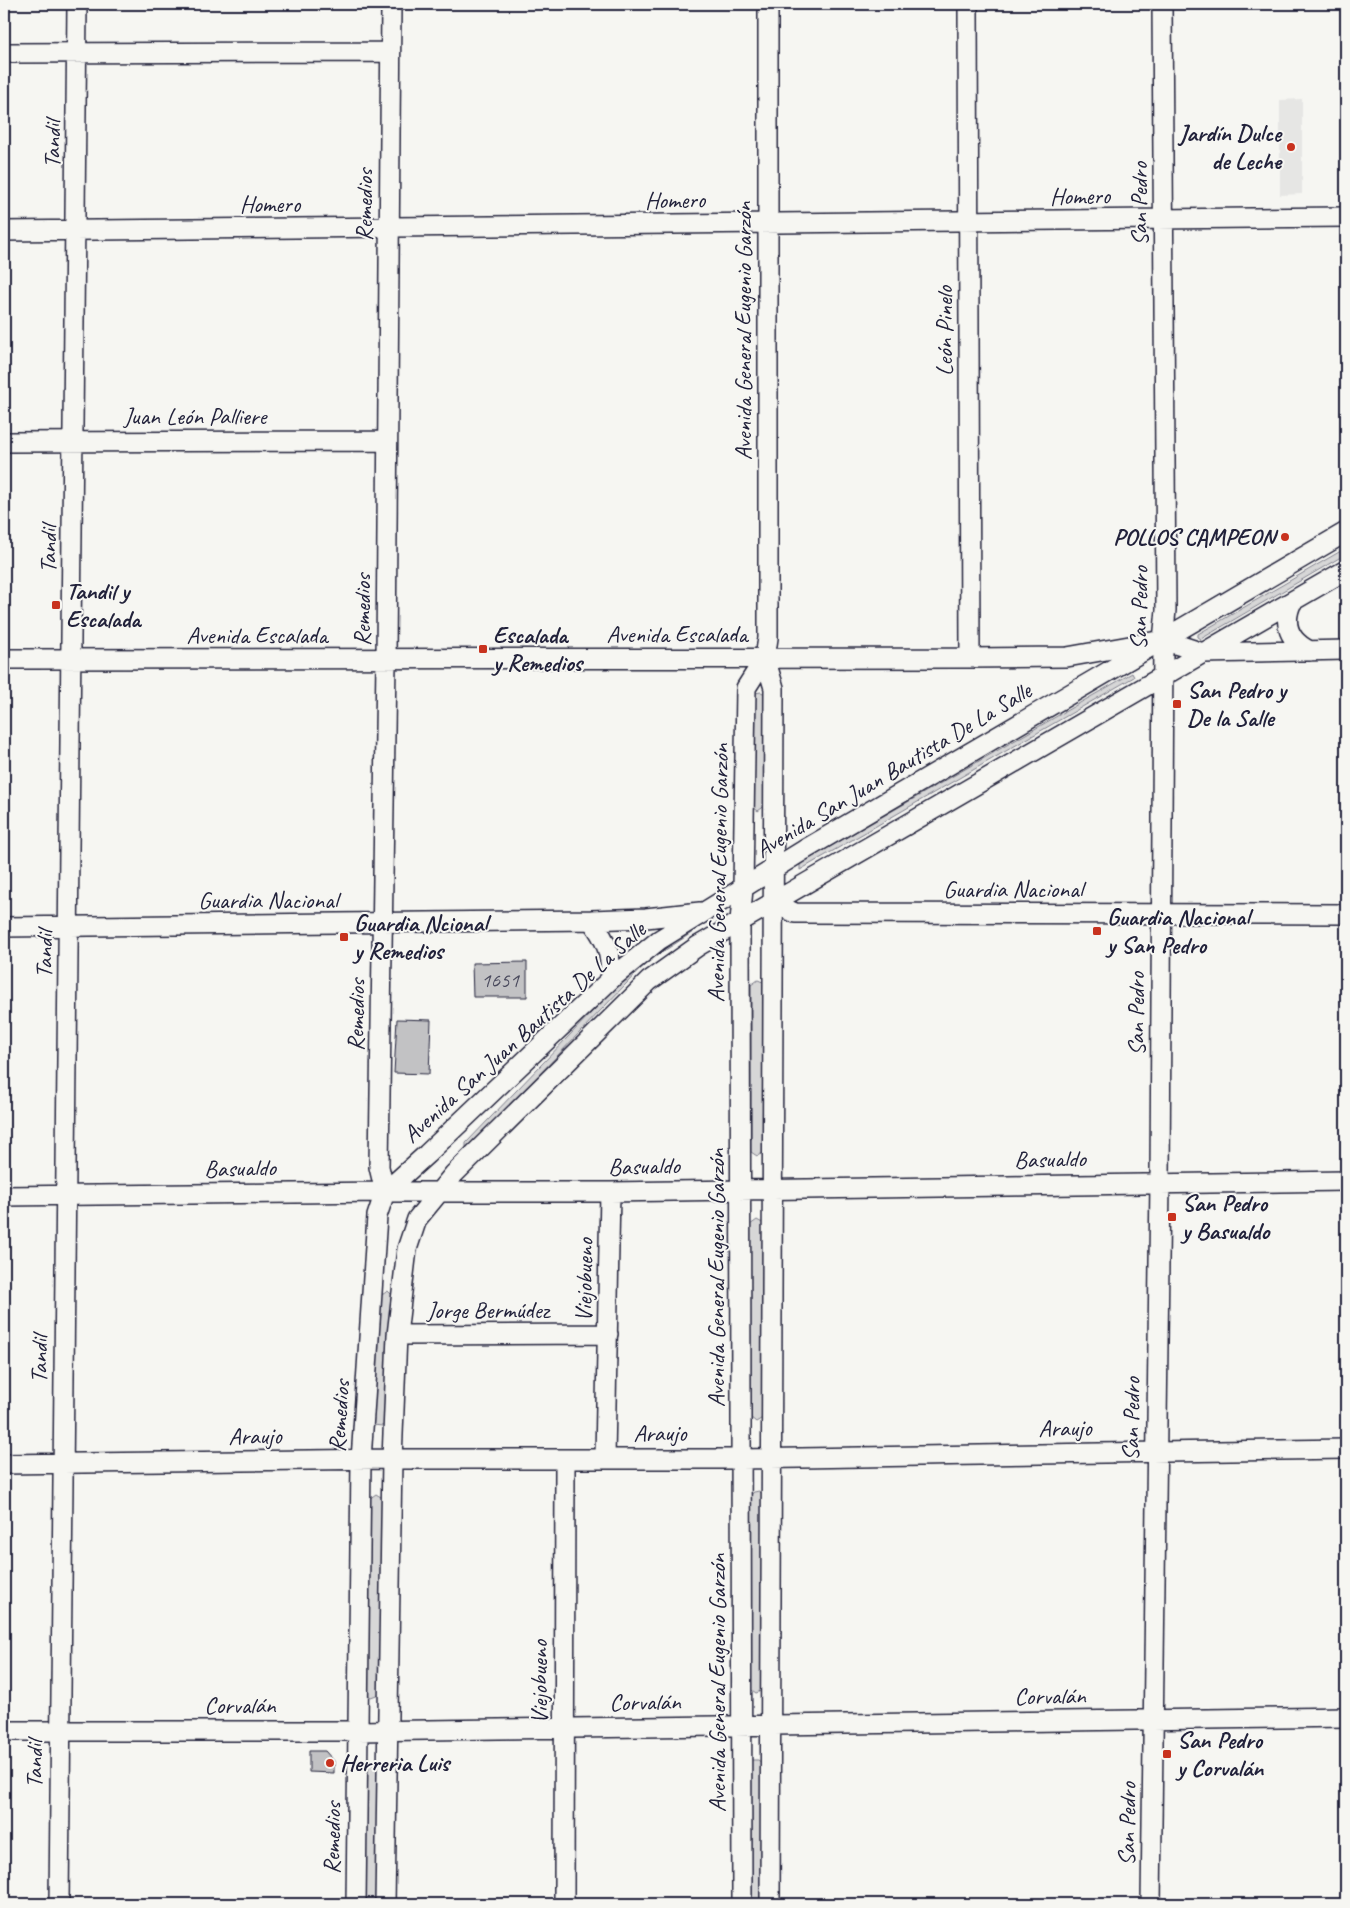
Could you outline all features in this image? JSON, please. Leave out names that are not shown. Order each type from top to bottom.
[{"type":"street","name":"Tandil","points":[[59,1904],[59,1730],[73,660],[77,4]]},
{"type":"street","name":"Remedios","points":[[356,1904],[361,1460],[377,1216],[384,1192],[379,1167],[386,660],[391,4]]},
{"type":"street","name":"Avenida General Eugenio Garzón","points":[[742,1904],[740,921],[743,889],[746,688],[765,658],[768,638],[768,4]]},
{"type":"street","name":"León Pinelo","points":[[968,4],[970,658]]},
{"type":"street","name":"San Pedro","points":[[1151,1904],[1160,1182],[1163,640],[1166,610],[1162,4]]},
{"type":"street","points":[[4,53],[390,52]]},
{"type":"street","name":"Homero","points":[[4,231],[768,225],[1346,217]]},
{"type":"street","name":"Juan León Palliere","points":[[4,442],[387,441]]},
{"type":"street","name":"Avenida San Juan Bautista De La Salle","points":[[384,1192],[638,955],[838,830],[1346,532]]},
{"type":"street","name":"Avenida San Juan Bautista De La Salle","points":[[438,1192],[649,981],[698,946],[1346,570]]},
{"type":"street","points":[[1292,602],[1286,619],[1287,627],[1296,642],[1310,651]]},
{"type":"street","name":"Avenida Escalada","points":[[4,659],[970,658],[1067,656],[1163,640],[1203,654],[1346,650]]},
{"type":"street","name":"Avenida General Eugenio Garzón","points":[[765,658],[774,688],[770,1904]]},
{"type":"street","name":"Guardia Nacional","points":[[772,902],[795,913],[1346,914]]},
{"type":"street","name":"Guardia Nacional","points":[[4,927],[382,924],[591,920],[646,918],[708,911],[740,921]]},
{"type":"street","points":[[591,920],[605,939],[611,962],[611,979]]},
{"type":"street","name":"Basualdo","points":[[4,1196],[610,1192],[742,1188],[1346,1180]]},
{"type":"street","points":[[385,1904],[392,1459],[398,1335],[407,1249],[417,1219],[438,1192]]},
{"type":"street","name":"Viejobueno","points":[[605,1458],[610,1192]]},
{"type":"street","name":"Jorge Bermúdez","points":[[398,1335],[608,1334]]},
{"type":"street","name":"Araujo","points":[[4,1464],[392,1459],[742,1459],[770,1457],[1346,1449]]},
{"type":"street","name":"Viejobueno","points":[[564,1904],[565,1459]]},
{"type":"street","name":"Corvalán","points":[[4,1731],[387,1730],[1346,1717]]},
{"type":"shaded area","name":"Jardín Dulce de Leche","points":[[1302,99],[1302,194],[1280,195],[1280,100]]},
{"type":"shaded area","points":[[1346,548],[1346,554],[1201,639],[1198,637],[1198,634]]},
{"type":"shaded area","points":[[1132,673],[1134,677],[800,870],[800,864]]},
{"type":"shaded area","points":[[761,692],[765,694],[766,805],[758,811],[753,807],[755,693]]},
{"type":"shaded area","points":[[693,929],[693,932],[647,962],[470,1147],[466,1147],[466,1143],[642,960]]},
{"type":"shaded area","points":[[758,980],[765,983],[765,1152],[757,1156],[751,1152],[751,985]]},
{"type":"shaded area","points":[[757,1220],[764,1224],[764,1417],[756,1422],[750,1417],[750,1225]]},
{"type":"shaded area","points":[[388,1291],[393,1296],[386,1424],[382,1426],[373,1425],[371,1420],[380,1296]]},
{"type":"shaded area","points":[[759,1491],[763,1495],[761,1691],[756,1693],[749,1688],[749,1496]]},
{"type":"shaded area","points":[[376,1494],[384,1499],[379,1694],[371,1697],[367,1694],[369,1499]]},
{"type":"shaded area","points":[[752,1760],[758,1760],[762,1763],[762,1904],[748,1904],[750,1763]]},
{"type":"shaded area","points":[[369,1763],[379,1766],[378,1904],[363,1904],[366,1767]]},
{"type":"building","points":[[527,962],[527,997],[473,997],[472,963]]},
{"type":"building","points":[[397,1019],[431,1020],[429,1074],[394,1073]]},
{"type":"building","points":[[309,1751],[325,1751],[334,1761],[334,1773],[309,1772]]},
{"type":"place","name":"Jardín Dulce de Leche","points":[[1291,147]]},
{"type":"place","name":"POLLOS CAMPEON","points":[[1285,537]]},
{"type":"place","name":"Tandil y Escalada","points":[[56,605]]},
{"type":"place","name":"Escalada y Remedios","points":[[483,649]]},
{"type":"place","name":"San Pedro y De la Salle","points":[[1177,704]]},
{"type":"place","name":"Guardia Nacional y San Pedro","points":[[1097,931]]},
{"type":"place","name":"Guardia Ncional y Remedios","points":[[344,937]]},
{"type":"place","name":"San Pedro y Basualdo","points":[[1172,1217]]},
{"type":"place","name":"San Pedro y Corvalán","points":[[1167,1754]]},
{"type":"place","name":"Herreria Luis","points":[[330,1763]]}]
